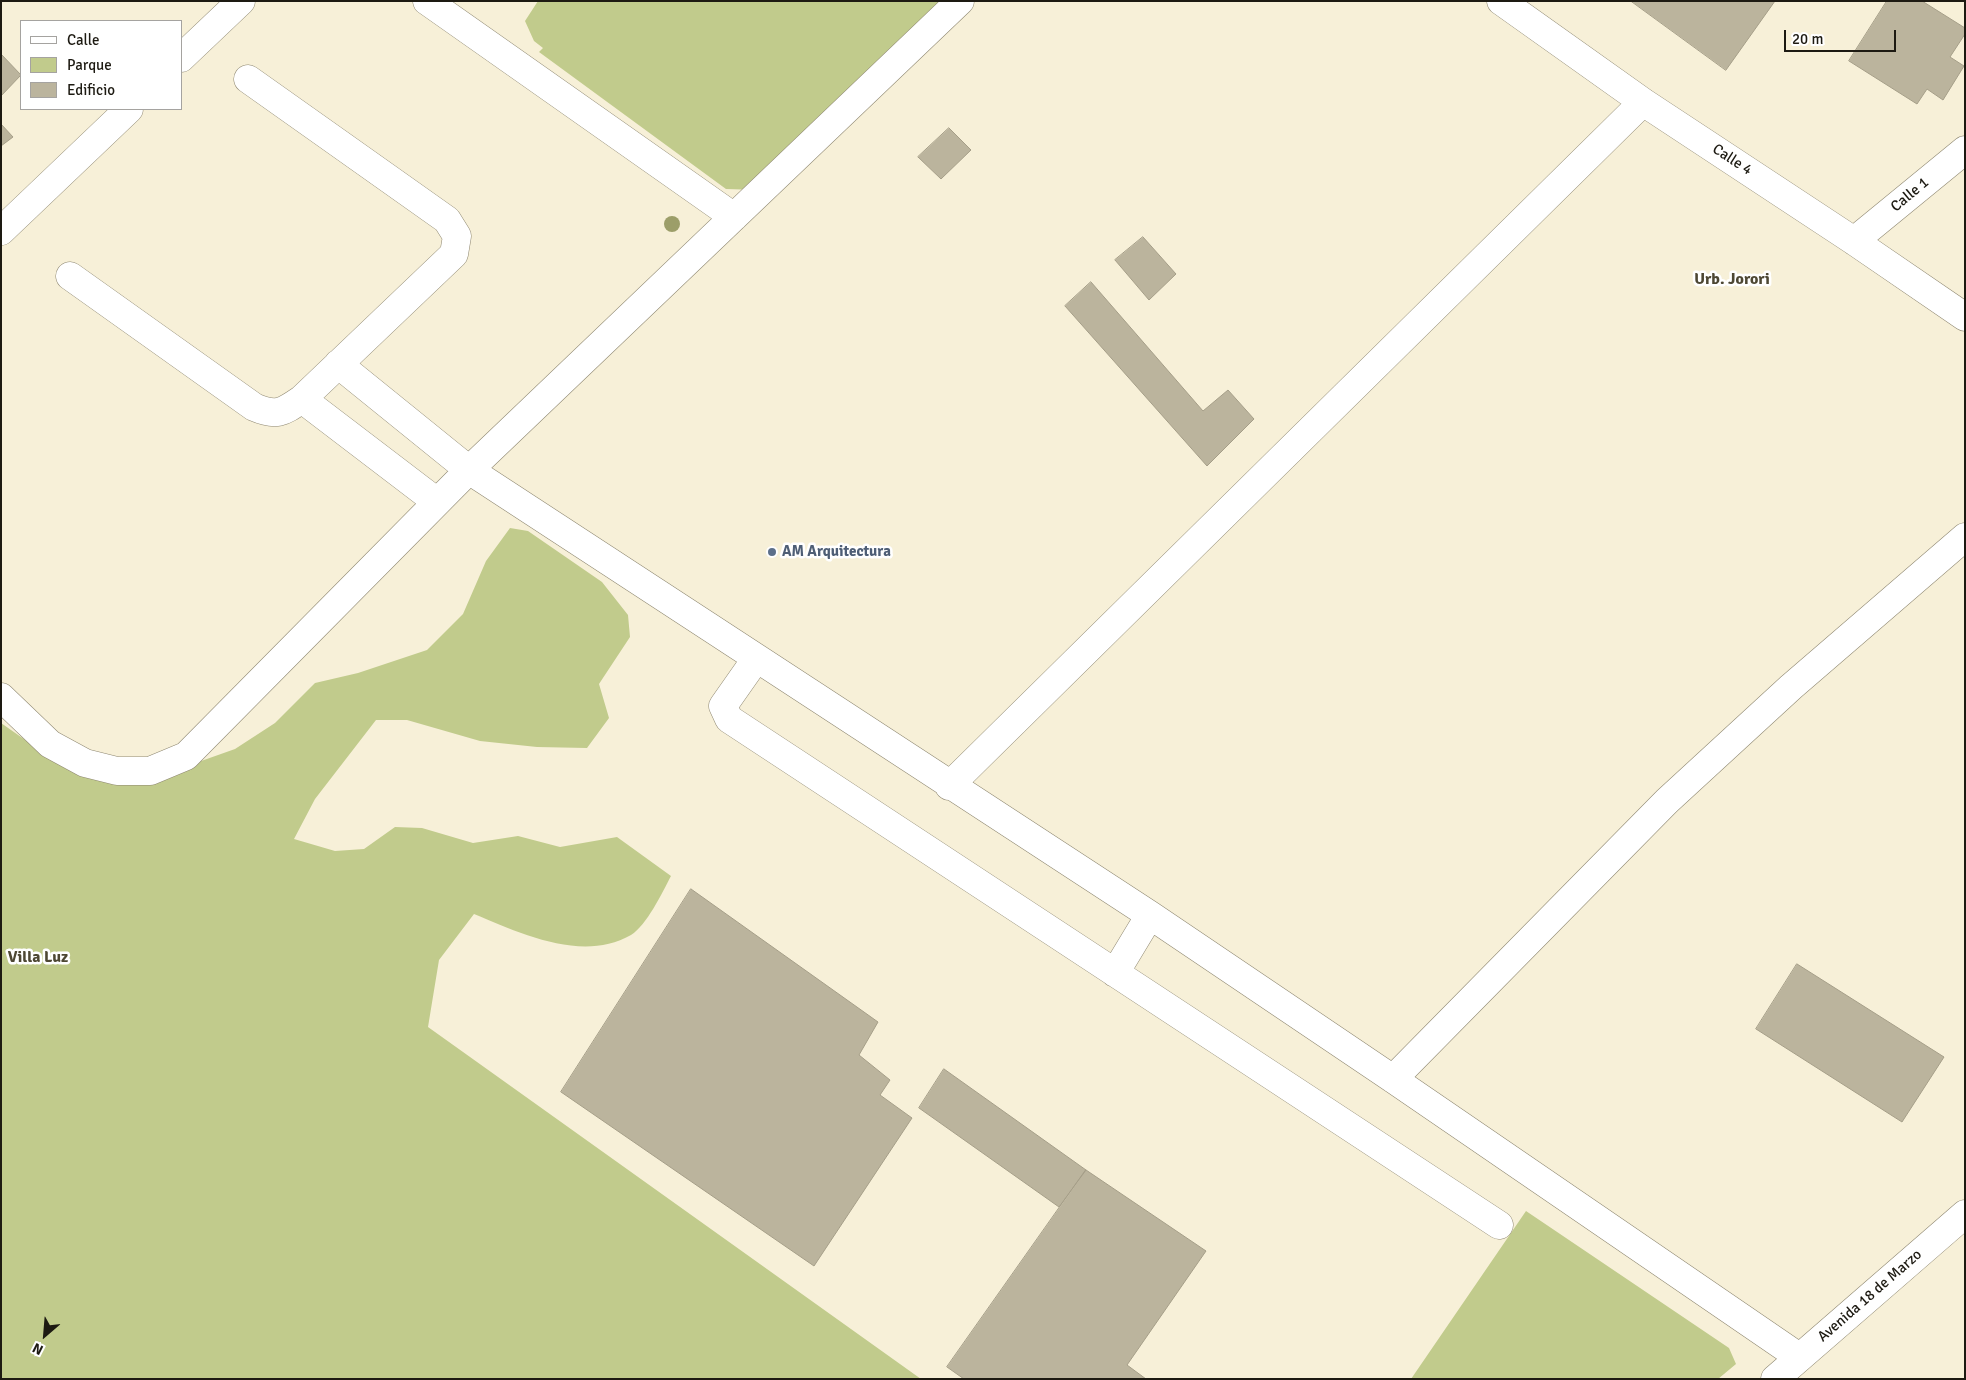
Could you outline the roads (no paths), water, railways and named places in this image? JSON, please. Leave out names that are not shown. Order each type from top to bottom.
[{"type":"street","points":[[182,57],[241,1]]},
{"type":"street","points":[[427,1],[734,217]]},
{"type":"street","points":[[1,697],[50,744],[85,763],[117,771],[150,771],[186,756],[469,470],[960,1]]},
{"type":"street","name":"Calle 4","points":[[1501,1],[1643,102],[1854,241],[1965,317]]},
{"type":"street","points":[[70,276],[254,407],[268,413],[283,412],[302,399],[454,254],[457,236],[447,220],[248,79]]},
{"type":"street","points":[[949,786],[1643,102]]},
{"type":"street","points":[[1,231],[128,110]]},
{"type":"street","name":"Calle 1","points":[[1854,241],[1965,150]]},
{"type":"street","points":[[338,364],[469,470],[949,786],[1150,915],[1394,1079],[1799,1357]]},
{"type":"street","points":[[302,399],[437,502]]},
{"type":"street","points":[[1394,1079],[1667,801],[1791,687],[1965,536]]},
{"type":"street","points":[[756,659],[723,706],[729,720],[1499,1225]]},
{"type":"street","points":[[1115,973],[1150,915]]},
{"type":"street","name":"Avenida 18 de Marzo","points":[[1775,1379],[1965,1214]]},
{"type":"place","name":"AM Arquitectura","points":[[772,552]]},
{"type":"district","name":"Urb. Jorori","points":[[1732,280]]},
{"type":"district","name":"Villa Luz","points":[[38,958]]}]
